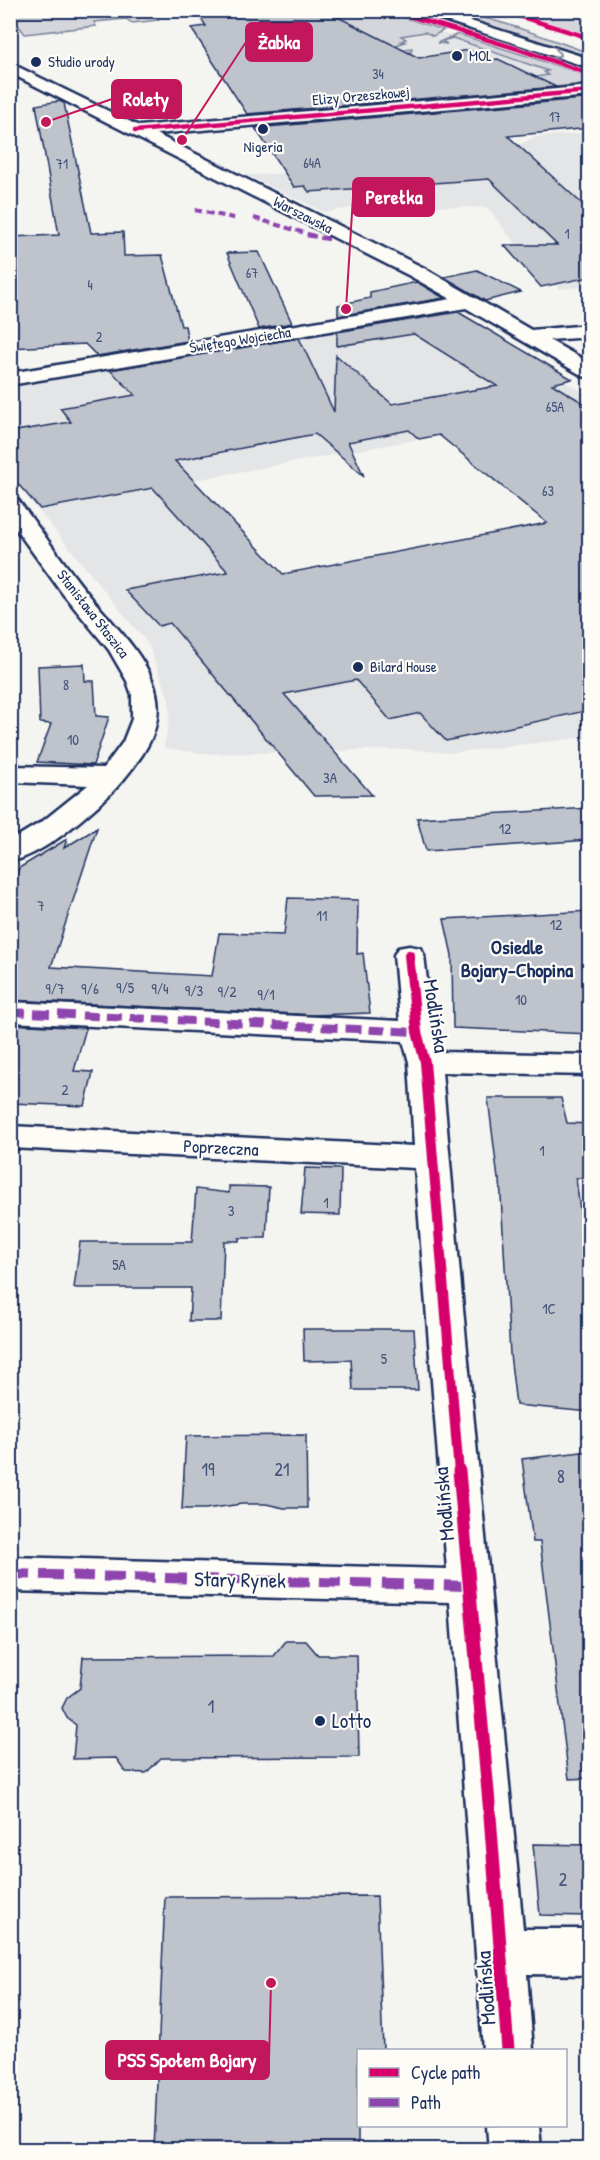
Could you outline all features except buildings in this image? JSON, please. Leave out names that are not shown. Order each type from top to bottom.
[{"type":"street","points":[[420,10],[590,64]]},
{"type":"street","points":[[468,10],[590,48]]},
{"type":"street","name":"Warszawska","points":[[10,67],[407,267],[590,372]]},
{"type":"street","name":"Elizy Orzeszkowej","points":[[135,131],[590,91]]},
{"type":"street","name":"Świętego Wojciecha","points":[[10,379],[470,302]]},
{"type":"street","points":[[529,336],[590,331]]},
{"type":"street","name":"Stanisława Staszica","points":[[10,505],[80,600],[132,663],[145,696],[144,725],[132,751],[112,777],[67,819],[10,853]]},
{"type":"street","points":[[10,774],[112,777]]},
{"type":"street","name":"Modlińska","points":[[410,955],[432,1158],[502,1951],[508,2049]]},
{"type":"street","name":"Modlińska","points":[[10,1012],[421,1047]]},
{"type":"street","points":[[421,1047],[590,1065]]},
{"type":"street","name":"Poprzeczna","points":[[10,1137],[432,1158]]},
{"type":"street","name":"Stary Rynek","points":[[10,1574],[469,1586]]},
{"type":"street","points":[[502,1951],[590,1952]]},
{"type":"street","points":[[513,2127],[515,2150]]},
{"type":"shaded area","points":[[11,10],[145,11],[159,20],[132,23],[126,19],[94,22],[96,26],[25,34],[11,16]]},
{"type":"shaded area","points":[[324,11],[383,11],[444,30],[433,36],[425,32],[401,36],[406,39],[401,41],[405,42],[396,45],[403,49],[412,48],[411,52],[397,53]]},
{"type":"shaded area","points":[[436,11],[472,15],[512,26],[589,53],[589,60]]},
{"type":"shaded area","points":[[502,11],[589,11],[589,38]]},
{"type":"shaded area","points":[[430,29],[588,80],[370,108],[279,50]]},
{"type":"shaded area","points":[[458,34],[589,76],[589,83],[508,93],[485,85],[530,74],[536,77],[548,75],[544,72],[548,71],[453,38],[442,41],[447,44],[437,43]]},
{"type":"shaded area","points":[[589,133],[589,287],[560,289],[511,238],[488,208],[381,204],[324,212],[246,175],[382,169],[509,149],[536,137]]},
{"type":"shaded area","points":[[451,314],[589,396],[589,408],[195,480],[284,575],[589,543],[589,737],[449,753],[407,749],[209,754],[164,748],[170,714],[169,699],[148,644],[11,477],[11,384]]},
{"type":"marked path","points":[[195,210],[238,219]]},
{"type":"marked path","points":[[254,218],[295,232],[329,239]]},
{"type":"marked path","points":[[10,1012],[417,1032]]},
{"type":"marked path","points":[[10,1574],[469,1586]]},
{"type":"cycle path","points":[[389,10],[518,49],[590,74]]},
{"type":"cycle path","points":[[499,10],[590,38]]},
{"type":"cycle path","points":[[135,131],[590,91]]},
{"type":"cycle path","points":[[409,955],[417,1032],[425,1062],[508,2049]]},
{"type":"place","name":"MOL","points":[[457,56]]},
{"type":"place","name":"Studio urody","points":[[36,62]]},
{"type":"place","name":"Rolety","points":[[46,122]]},
{"type":"place","name":"Nigeria","points":[[263,129]]},
{"type":"place","name":"Żabka","points":[[182,140]]},
{"type":"place","name":"Perełka","points":[[346,309]]},
{"type":"place","name":"Bilard House","points":[[358,667]]},
{"type":"place","name":"Lotto","points":[[320,1721]]},
{"type":"place","name":"PSS Społem Bojary","points":[[271,1983]]},
{"type":"district","name":"Osiedle Bojary-Chopina","points":[[517,958]]}]
